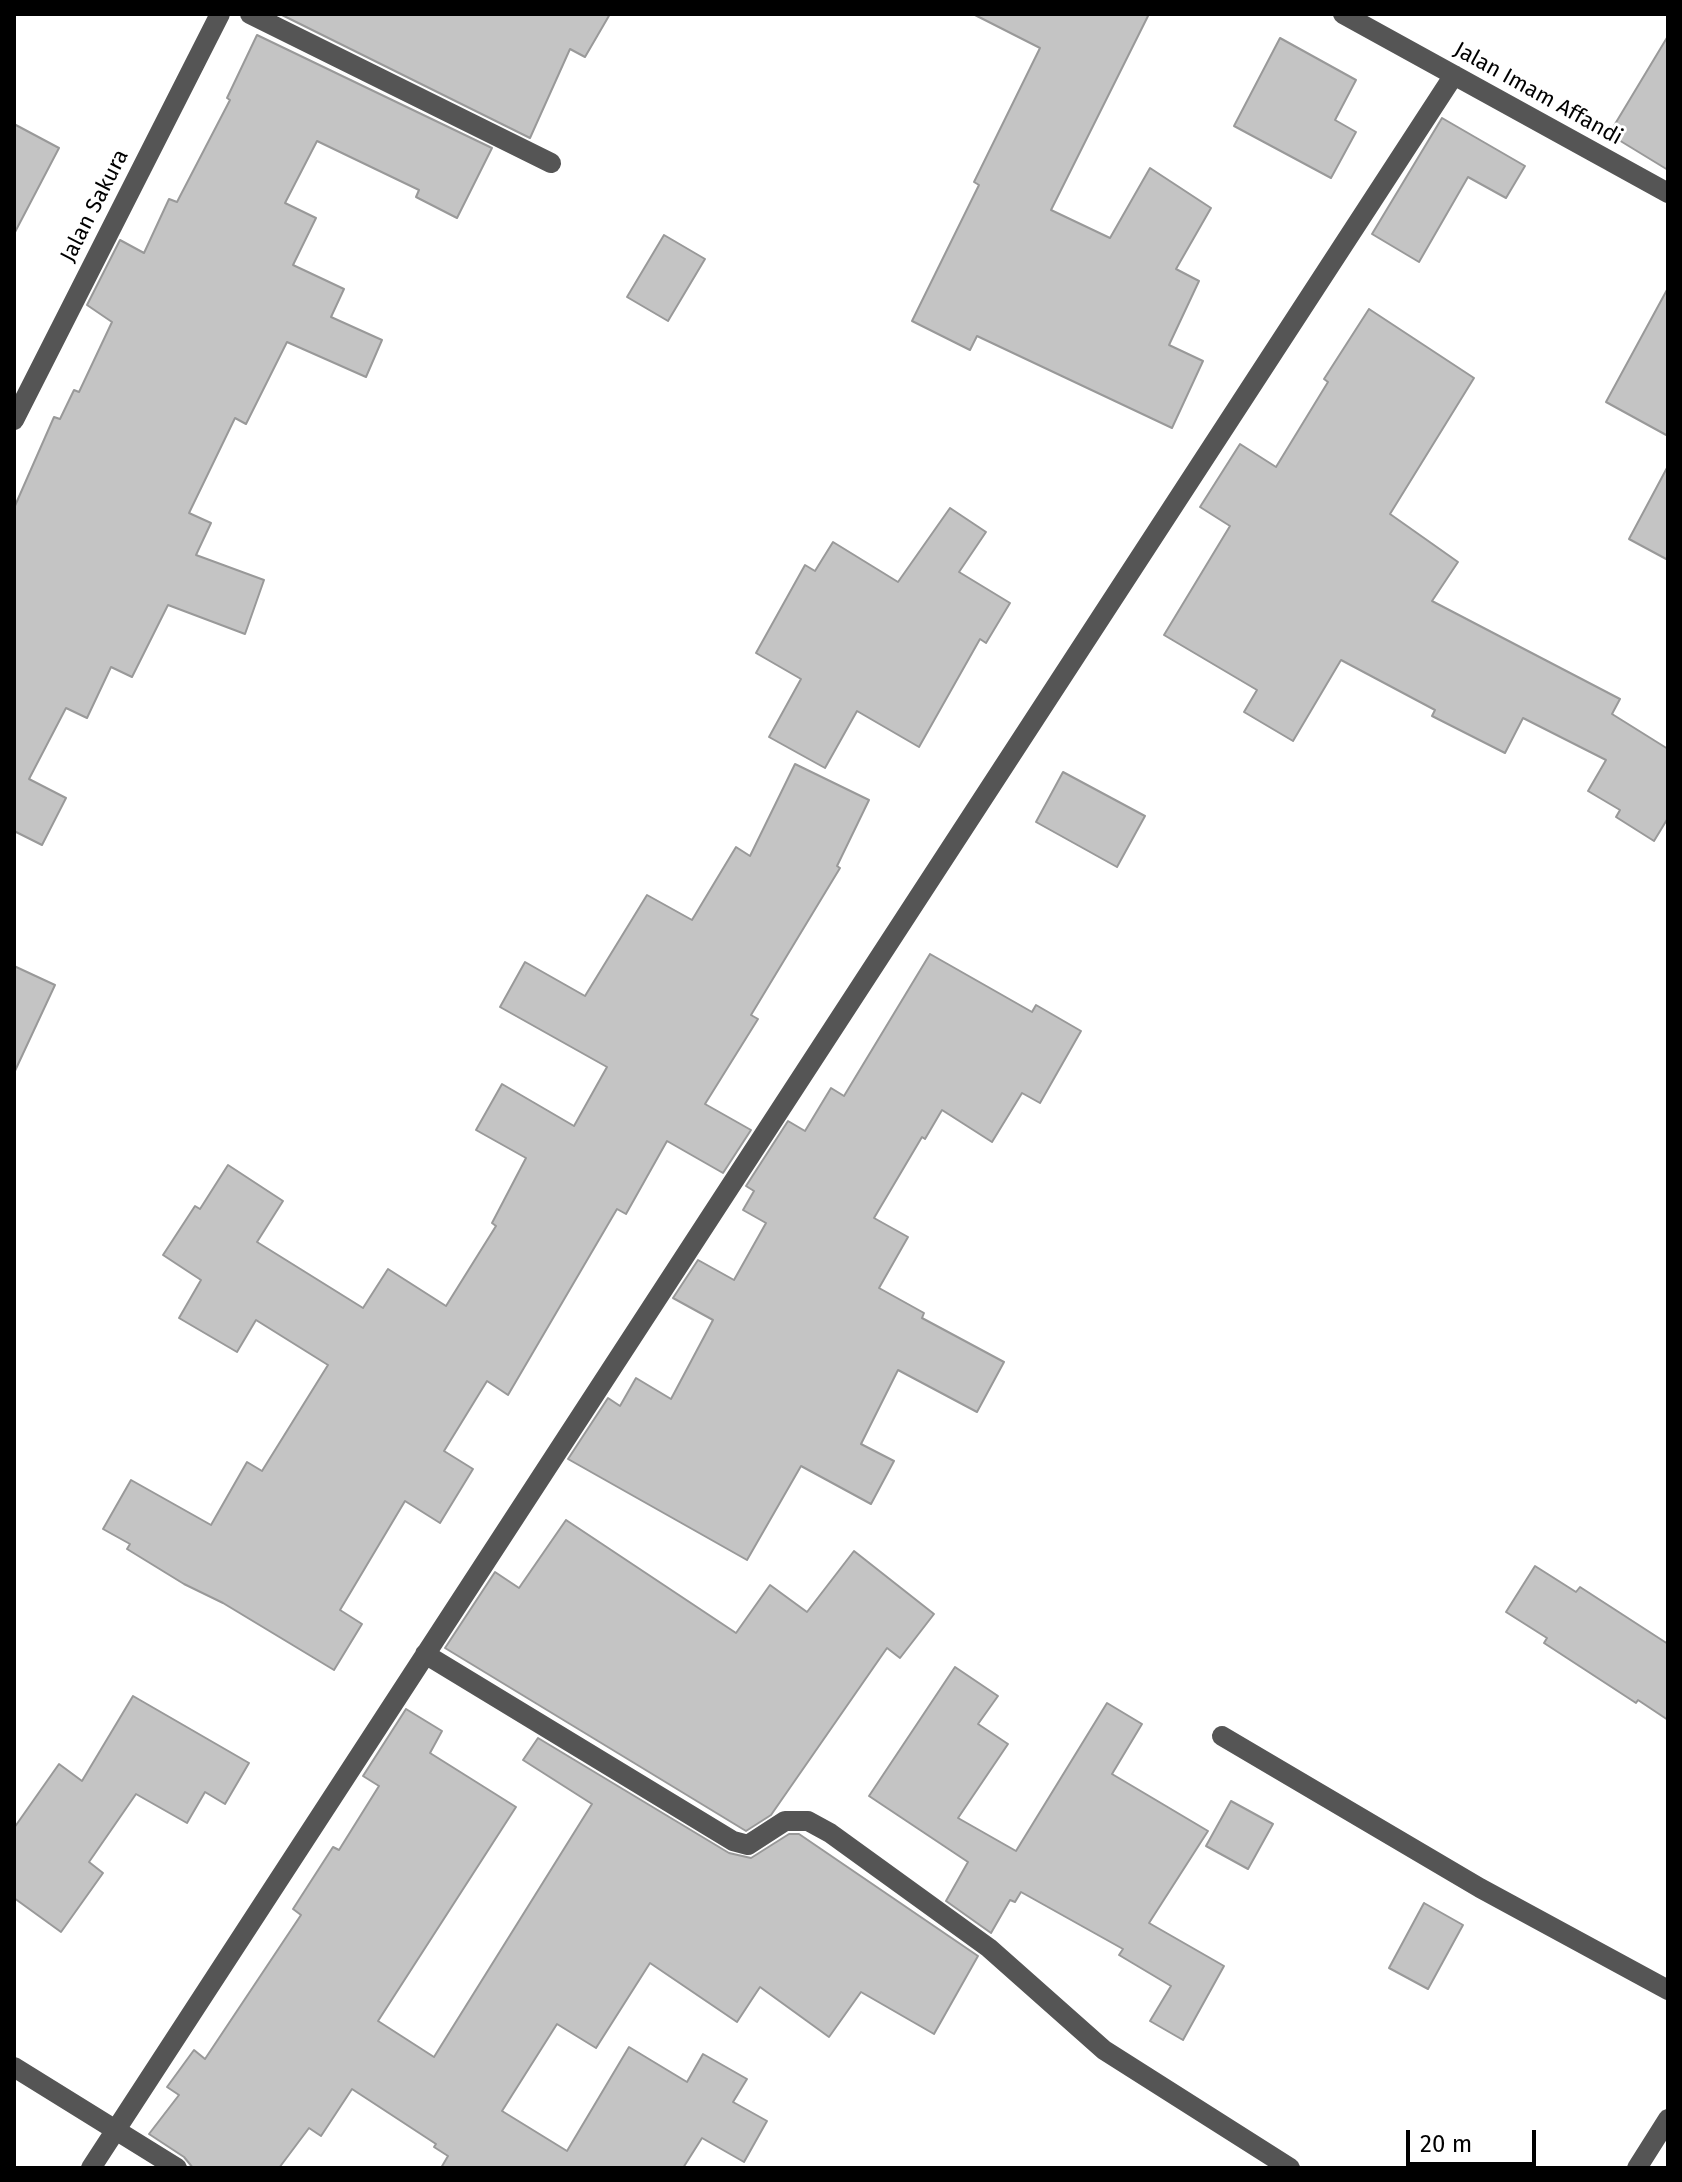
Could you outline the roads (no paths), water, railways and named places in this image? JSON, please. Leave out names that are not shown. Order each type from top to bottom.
[{"type":"street","name":"Jalan Sakura","points":[[14,420],[220,14]]},
{"type":"street","points":[[250,14],[551,163]]},
{"type":"street","name":"Jalan Imam Affandi","points":[[1343,14],[1668,193]]},
{"type":"street","points":[[91,2168],[1454,75]]},
{"type":"street","points":[[425,1654],[733,1841],[748,1845],[785,1821],[808,1821],[830,1833],[989,1948],[1104,2050],[1290,2168]]},
{"type":"street","points":[[1222,1736],[1480,1888],[1668,1990]]},
{"type":"street","points":[[14,2067],[177,2168]]},
{"type":"street","points":[[1637,2168],[1668,2119]]}]
